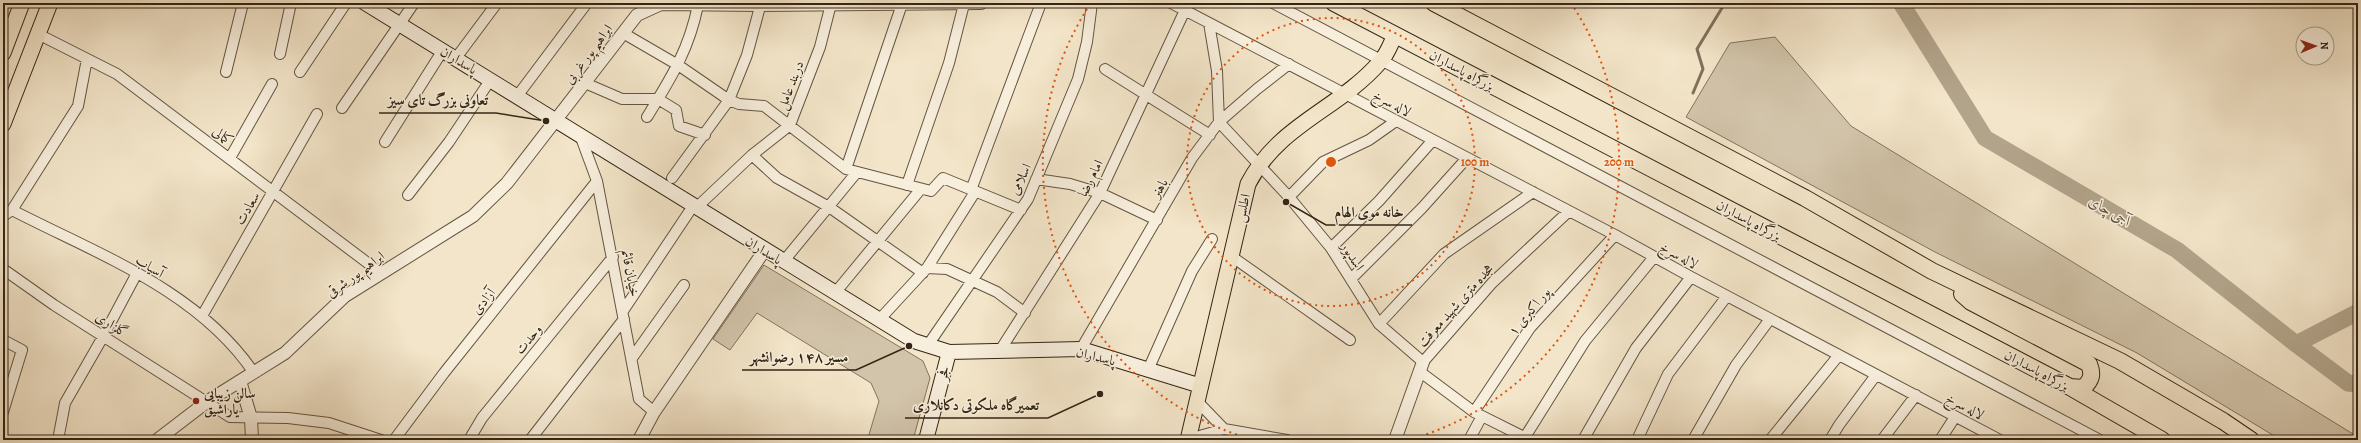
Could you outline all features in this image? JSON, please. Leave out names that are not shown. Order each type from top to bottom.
[{"type":"highway","name":"بزرگراه پاسداران","points":[[1334,3],[2070,387],[2162,440]]},
{"type":"highway","points":[[1434,3],[1805,198],[1932,270],[2120,361],[2223,421],[2251,440]]},
{"type":"highway","points":[[1932,270],[1971,302],[2088,364],[2092,372],[2090,382],[2083,388],[2070,387]]},
{"type":"main road","points":[[3,53],[22,3]]},
{"type":"main road","points":[[3,124],[50,3]]},
{"type":"main road","name":"پاسداران","points":[[365,3],[518,96],[764,251],[914,341],[949,352],[1001,349],[1081,349],[1148,370],[1199,393]]},
{"type":"main road","name":"اطلس","points":[[1188,439],[1248,184],[1258,164],[1282,138],[1345,94],[1381,61],[1395,35]]},
{"type":"main road","name":"فجر","points":[[926,440],[949,352]]},
{"type":"street","points":[[226,72],[243,3]]},
{"type":"street","points":[[280,54],[291,3]]},
{"type":"street","points":[[300,72],[346,3]]},
{"type":"street","points":[[342,108],[414,3]]},
{"type":"street","points":[[456,58],[497,3]]},
{"type":"street","points":[[518,96],[587,3]]},
{"type":"street","points":[[907,185],[949,63],[972,3]]},
{"type":"street","name":"ابراهیم پور غربی","points":[[556,120],[637,15],[661,4],[972,3]]},
{"type":"street","points":[[879,320],[925,271],[973,191],[1041,3]]},
{"type":"street","name":"اسلامی","points":[[928,345],[1028,199],[1078,79],[1087,42],[1092,3]]},
{"type":"street","name":"لاله سرخ","points":[[1171,3],[1615,235],[1726,296],[1997,439]]},
{"type":"street","points":[[1273,3],[2100,440]]},
{"type":"street","points":[[672,178],[705,135],[729,100],[747,55],[761,4]]},
{"type":"street","name":"دربند عامل","points":[[530,440],[623,315],[694,207],[752,155],[790,125],[820,47],[831,4]]},
{"type":"street","points":[[846,169],[902,4]]},
{"type":"street","points":[[647,117],[678,66],[692,34],[698,5]]},
{"type":"street","name":"امام رضا","points":[[1001,349],[1100,193],[1185,10]]},
{"type":"street","points":[[1209,23],[1217,71],[1219,122]]},
{"type":"street","points":[[623,33],[678,66],[729,100],[739,104],[764,106],[846,169],[907,185],[920,190],[931,191],[943,178],[1021,210]]},
{"type":"street","name":"کمالی","points":[[38,34],[117,74],[381,273]]},
{"type":"street","points":[[386,142],[443,50]]},
{"type":"street","points":[[3,216],[12,210],[78,106],[87,59]]},
{"type":"street","name":"باهنر","points":[[1081,349],[1192,158],[1219,122],[1257,88],[1289,64]]},
{"type":"street","points":[[1105,69],[1210,135]]},
{"type":"street","points":[[408,195],[449,142],[490,79]]},
{"type":"street","points":[[585,83],[622,99],[658,99],[676,110],[679,126],[705,135]]},
{"type":"street","points":[[230,158],[272,84]]},
{"type":"street","name":"سعادت","points":[[202,316],[317,114]]},
{"type":"street","name":"ابراهیم پور شرقی","points":[[157,440],[208,401],[285,353],[345,296],[473,216],[507,183],[556,120]]},
{"type":"street","points":[[1289,197],[1324,162],[1369,140],[1396,121]]},
{"type":"street","name":"اسدپور","points":[[1219,122],[1289,197],[1331,248],[1379,324],[1421,367],[1478,414],[1528,438]]},
{"type":"street","name":"خیابان قائم","points":[[580,135],[596,181],[613,257],[639,399],[654,412]]},
{"type":"street","points":[[1331,248],[1379,202],[1433,140]]},
{"type":"street","points":[[752,155],[777,178],[829,206],[878,242],[925,271],[947,269],[997,292],[1025,313]]},
{"type":"street","points":[[1351,280],[1422,208],[1467,158]]},
{"type":"street","points":[[783,262],[857,172]]},
{"type":"street","points":[[1036,179],[1070,184],[1100,193],[1157,220]]},
{"type":"street","name":"آزادی","points":[[394,440],[444,373],[596,181]]},
{"type":"street","points":[[835,293],[920,190]]},
{"type":"street","points":[[1379,324],[1444,254],[1533,192]]},
{"type":"street","name":"آسیاب","points":[[12,210],[136,273],[202,316],[242,355],[254,372]]},
{"type":"street","name":"هجده متری شهید معرفت","points":[[1395,440],[1421,367],[1492,283],[1569,211]]},
{"type":"street","name":"پور اکبری ۱","points":[[1469,440],[1478,414],[1530,328],[1615,235]]},
{"type":"street","points":[[1148,370],[1192,271],[1212,239]]},
{"type":"street","points":[[639,440],[654,412],[764,251]]},
{"type":"street","points":[[1231,256],[1350,340]]},
{"type":"street","name":"وحدت","points":[[469,440],[482,418],[613,257]]},
{"type":"street","points":[[1528,438],[1585,342],[1654,257]]},
{"type":"street","name":"گلزاری","points":[[3,269],[208,401],[230,417],[288,418],[329,423],[381,440]]},
{"type":"street","points":[[58,440],[65,403],[104,335],[136,273]]},
{"type":"street","points":[[1583,440],[1636,348],[1691,277]]},
{"type":"street","points":[[632,358],[684,284]]},
{"type":"street","points":[[1637,440],[1668,374],[1726,296]]},
{"type":"street","points":[[1693,440],[1736,365],[1770,319]]},
{"type":"street","points":[[3,340],[22,350],[3,412]]},
{"type":"street","points":[[1770,440],[1839,355]]},
{"type":"street","points":[[1830,440],[1839,424],[1876,375]]},
{"type":"street","points":[[240,381],[251,418],[252,440]]},
{"type":"street","points":[[1199,393],[1224,429]]},
{"type":"street","points":[[1882,440],[1916,395]]},
{"type":"street","points":[[1940,440],[1956,417]]},
{"type":"street","points":[[1188,439],[1224,429],[1286,440]]},
{"type":"shaded area","points":[[1775,37],[1851,126],[2358,437],[2358,440],[2281,440],[2137,353],[1935,252],[1686,117],[1730,43]]},
{"type":"shaded area","points":[[764,265],[923,361],[930,378],[913,440],[868,438],[879,401],[871,383],[757,313],[730,350],[713,339]]},
{"type":"waterway","points":[[1693,93],[1703,69],[1697,49],[1725,3]]},
{"type":"waterway","name":"آجی چای","points":[[1901,3],[1985,138],[2177,250],[2348,383],[2358,384]]},
{"type":"waterway","points":[[2296,344],[2358,312]]},
{"type":"place","name":"تعاونی بزرگ تای سیز","points":[[546,121]]},
{"type":"place","name":"خانه موی الهام","points":[[1286,202]]},
{"type":"place","name":"مسیر ۱۴۸ رضوانشهر","points":[[909,346]]},
{"type":"place","name":"تعمیرگاه ملکوتی دکانلاری","points":[[1100,394]]},
{"type":"place","name":"سالن زیبایی یاراشیق","points":[[196,401]]}]
